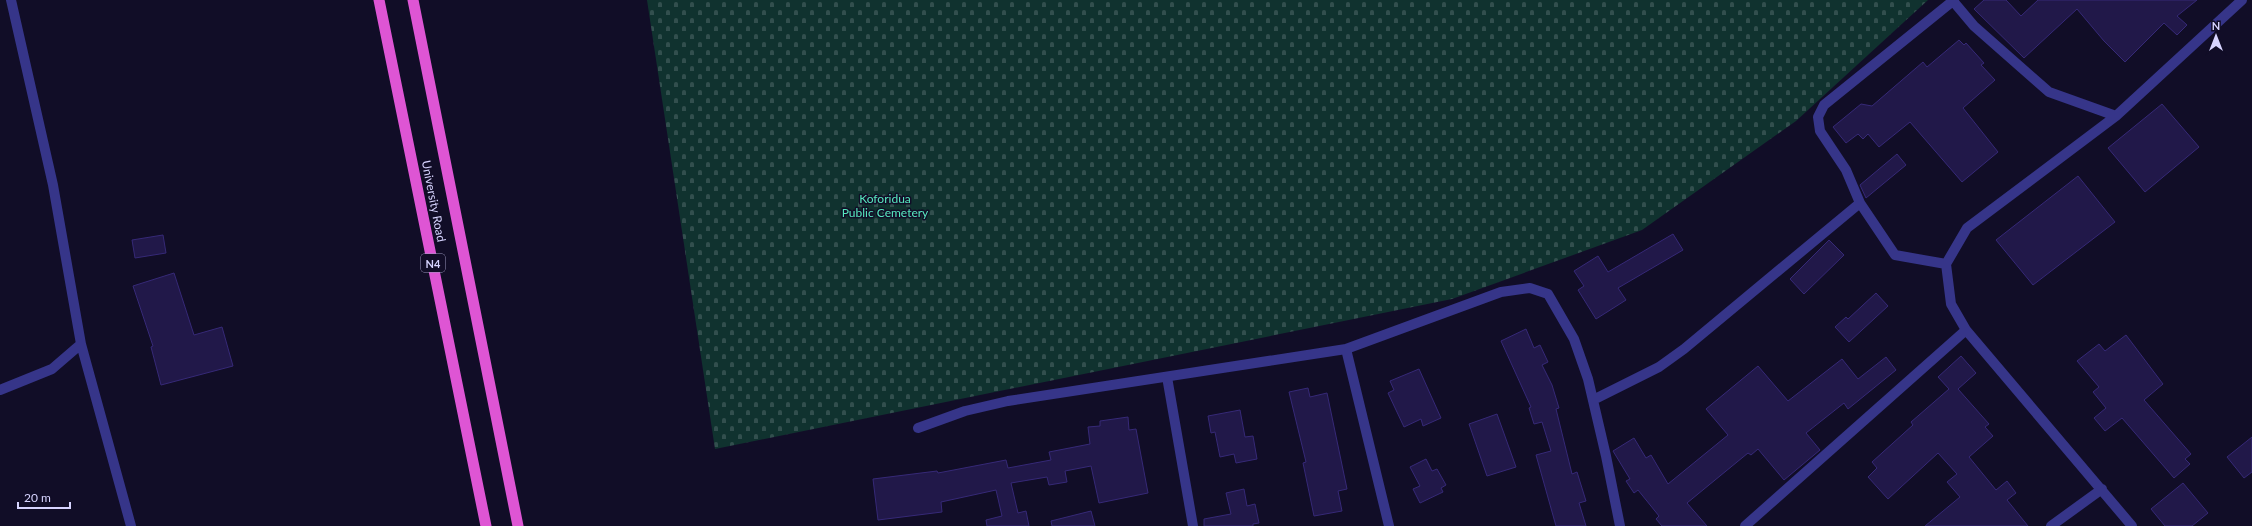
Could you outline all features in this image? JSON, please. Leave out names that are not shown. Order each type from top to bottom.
[{"type":"highway","name":"University Road","points":[[379,0],[486,526]]},
{"type":"highway","name":"University Road","points":[[413,0],[518,526]]},
{"type":"street","points":[[11,0],[53,185],[81,344],[132,526]]},
{"type":"street","points":[[1946,264],[1895,255],[1860,203],[1846,170],[1820,131],[1818,117],[1824,105],[1953,0],[1974,26],[2049,92],[2116,116]]},
{"type":"street","points":[[2132,526],[1966,330],[1951,304],[1946,264],[1967,228],[2116,116],[2242,0]]},
{"type":"street","points":[[1593,400],[1659,366],[1684,349],[1860,203]]},
{"type":"street","points":[[918,428],[965,411],[1008,401],[1346,349],[1501,292],[1530,288],[1548,294],[1574,338],[1593,400],[1620,526]]},
{"type":"street","points":[[1746,526],[1966,330]]},
{"type":"street","points":[[0,390],[52,368],[81,344]]},
{"type":"street","points":[[1346,349],[1389,526]]},
{"type":"street","points":[[1167,377],[1193,526]]},
{"type":"street","points":[[2051,526],[2102,489]]},
{"type":"green space","name":"Koforidua Public Cemetery","points":[[647,0],[1928,0],[1796,121],[1642,230],[1452,299],[715,449]]},
{"type":"building","points":[[1984,0],[2006,0],[2021,16],[2038,0],[2197,0],[2177,16],[2187,25],[2177,35],[2164,23],[2125,62],[2104,41],[2077,9],[2024,58],[1974,9]]},
{"type":"building","points":[[1959,40],[1964,45],[1966,43],[1984,63],[1981,65],[1995,80],[1963,108],[1998,152],[1962,182],[1910,122],[1879,147],[1868,134],[1863,139],[1858,134],[1846,143],[1833,127],[1861,104],[1872,106],[1923,62],[1927,67]]},
{"type":"building","points":[[2162,104],[2199,147],[2145,192],[2108,148]]},
{"type":"building","points":[[1897,154],[1906,165],[1866,198],[1860,185]]},
{"type":"building","points":[[2078,176],[2115,222],[2033,285],[1996,240]]},
{"type":"building","points":[[1673,234],[1683,250],[1618,288],[1626,300],[1596,319],[1578,290],[1584,286],[1574,271],[1598,256],[1608,272]]},
{"type":"building","points":[[163,235],[166,253],[135,258],[132,240]]},
{"type":"building","points":[[1829,240],[1844,255],[1804,294],[1790,279]]},
{"type":"building","points":[[174,273],[194,335],[222,327],[233,366],[161,385],[151,347],[153,346],[133,286]]},
{"type":"building","points":[[1876,293],[1888,306],[1849,342],[1835,327],[1846,317],[1848,319]]},
{"type":"building","points":[[1526,329],[1534,348],[1540,345],[1548,362],[1542,365],[1552,385],[1559,408],[1556,409],[1572,474],[1577,472],[1586,501],[1579,503],[1586,526],[1556,526],[1536,455],[1551,451],[1542,422],[1534,424],[1529,408],[1531,407],[1501,341]]},
{"type":"building","points":[[2126,335],[2163,384],[2144,400],[2191,454],[2185,459],[2190,464],[2174,478],[2122,418],[2105,431],[2094,418],[2106,408],[2093,392],[2099,387],[2077,361],[2099,344],[2105,351]]},
{"type":"building","points":[[1961,356],[1976,373],[1958,389],[1989,424],[1985,427],[1993,436],[1969,457],[1996,490],[2007,481],[2016,493],[2007,500],[2028,526],[1925,526],[1960,497],[1947,482],[1957,474],[1938,453],[1888,499],[1868,477],[1877,468],[1872,462],[1913,425],[1911,422],[1949,389],[1938,377]]},
{"type":"building","points":[[1886,357],[1896,370],[1848,409],[1844,403],[1806,433],[1820,450],[1784,480],[1758,449],[1751,455],[1748,453],[1687,503],[1707,526],[1662,526],[1656,519],[1659,516],[1638,490],[1634,493],[1626,481],[1630,479],[1613,451],[1634,438],[1646,458],[1651,455],[1668,484],[1728,435],[1706,409],[1758,366],[1788,401],[1842,359],[1858,379]]},
{"type":"building","points":[[1419,369],[1441,418],[1423,426],[1421,419],[1404,427],[1388,393],[1394,390],[1390,381]]},
{"type":"building","points":[[1308,388],[1310,397],[1327,393],[1347,489],[1338,491],[1342,511],[1314,516],[1303,463],[1306,462],[1289,392]]},
{"type":"building","points":[[1240,410],[1245,437],[1253,436],[1257,459],[1236,463],[1234,454],[1220,457],[1215,432],[1211,433],[1208,416]]},
{"type":"building","points":[[1497,414],[1516,467],[1487,476],[1469,424]]},
{"type":"building","points":[[1128,417],[1129,430],[1136,429],[1148,493],[1099,503],[1091,466],[1065,471],[1067,482],[1049,485],[1047,477],[1011,483],[1018,513],[1026,511],[1029,526],[987,526],[986,520],[1002,516],[996,490],[941,502],[942,512],[878,520],[873,479],[937,471],[938,473],[1006,460],[1008,468],[1051,460],[1049,452],[1090,444],[1088,427],[1100,426],[1100,421]]},
{"type":"building","points":[[2252,437],[2252,472],[2244,478],[2227,457]]},
{"type":"building","points":[[1426,459],[1432,471],[1437,469],[1446,485],[1441,488],[1443,492],[1420,503],[1413,489],[1420,486],[1410,467]]},
{"type":"building","points":[[2183,483],[2208,513],[2192,526],[2165,526],[2151,509]]},
{"type":"building","points":[[1244,489],[1247,506],[1255,504],[1259,523],[1253,524],[1253,526],[1204,526],[1204,519],[1231,514],[1226,493]]},
{"type":"building","points":[[1091,511],[1095,526],[1052,526],[1051,521]]}]
